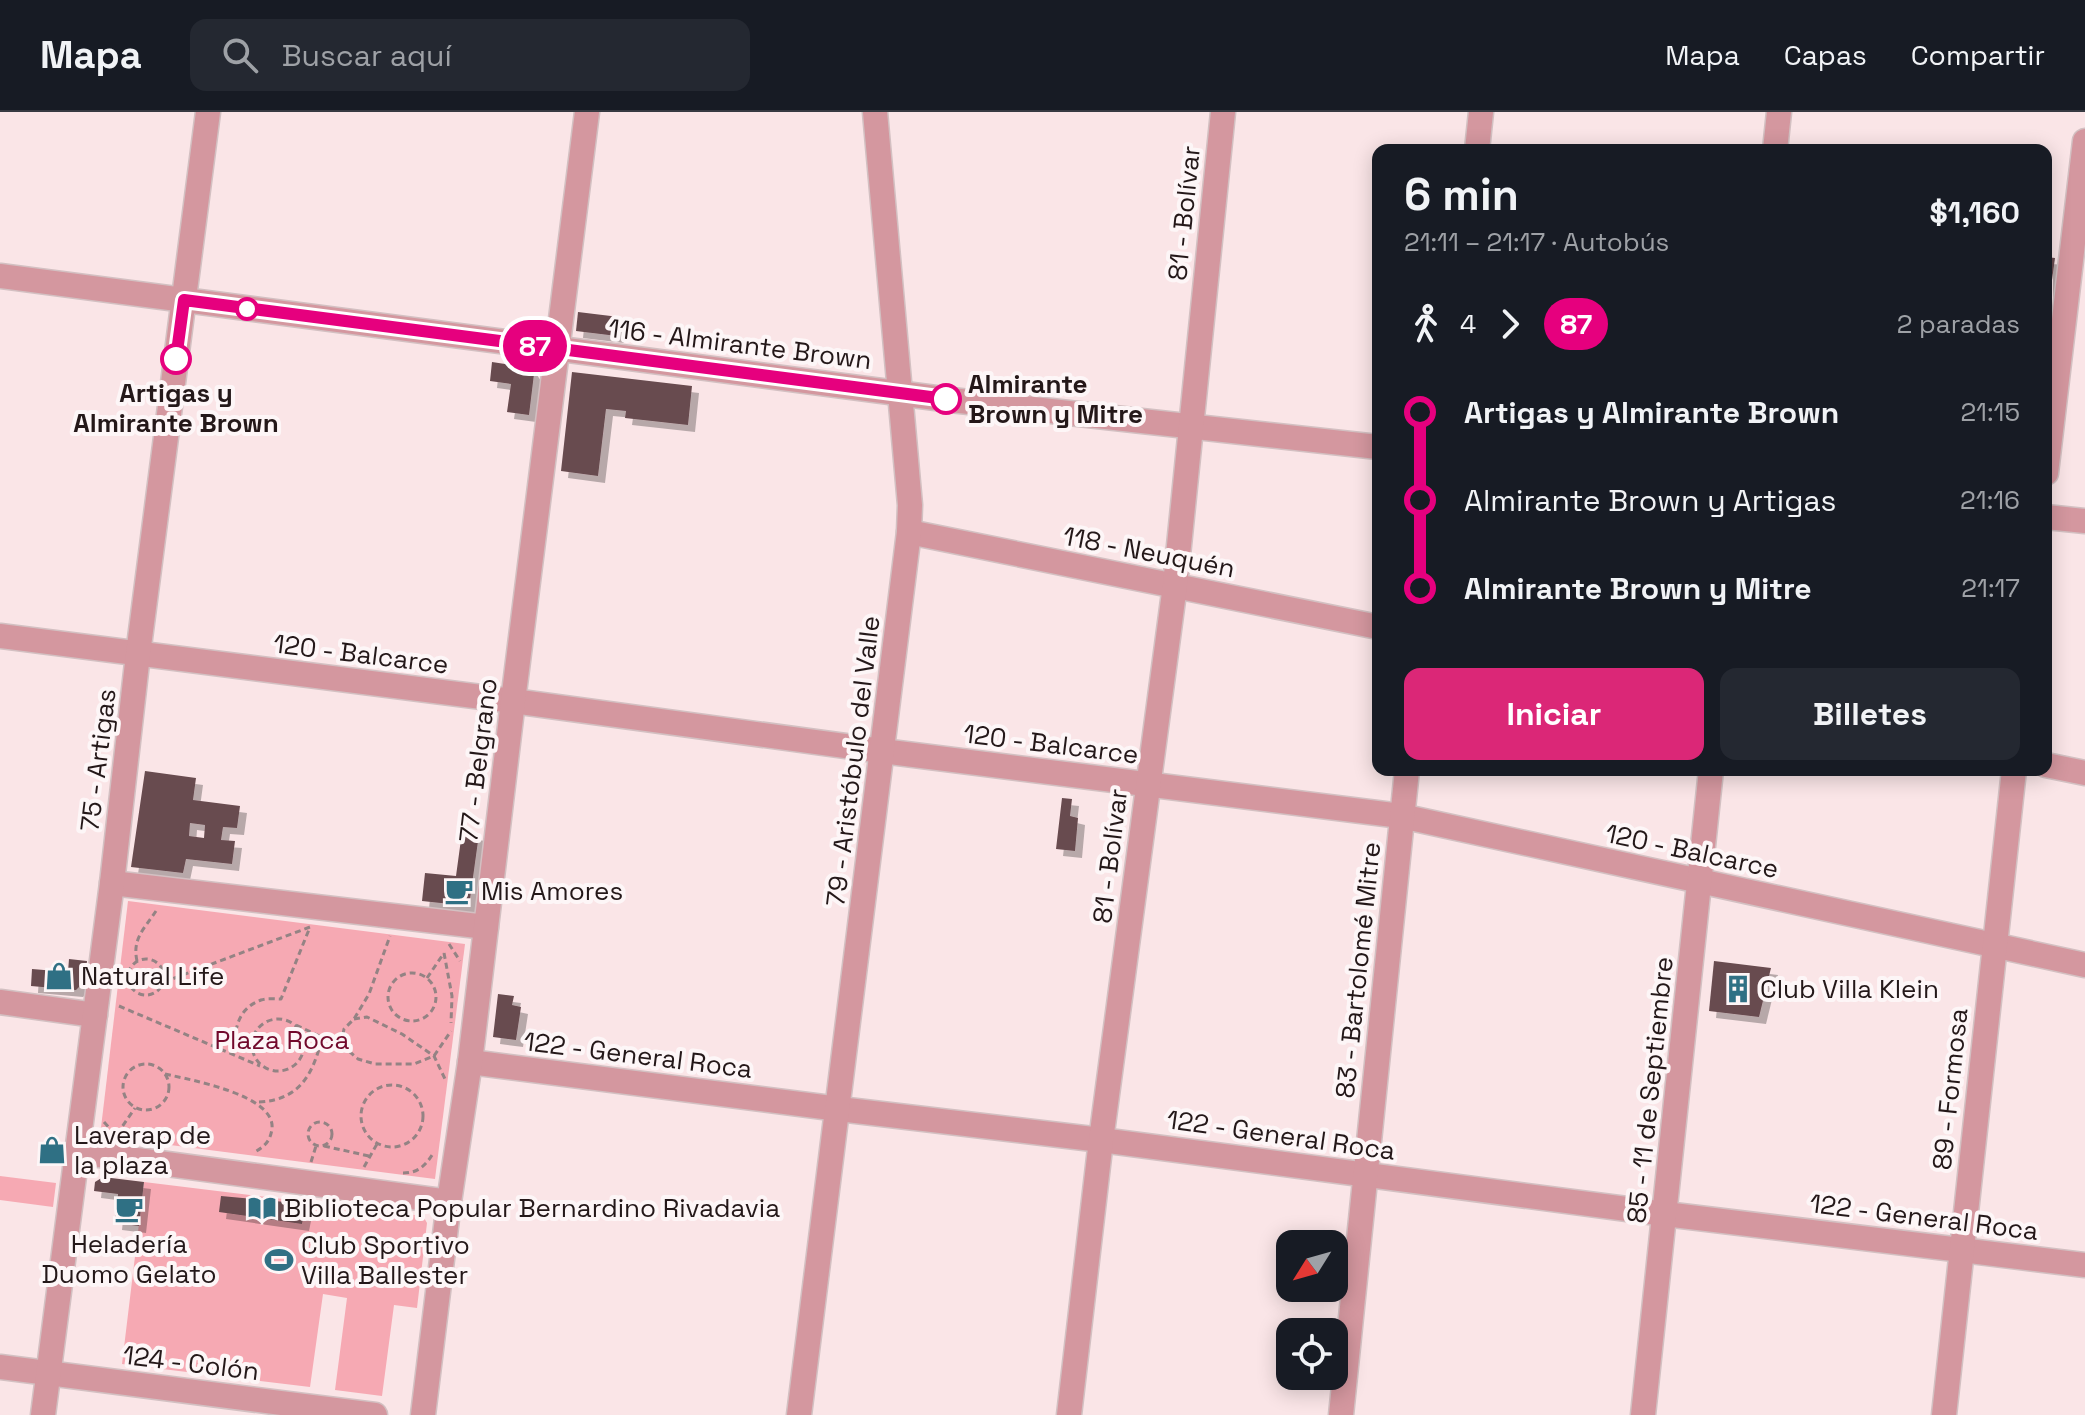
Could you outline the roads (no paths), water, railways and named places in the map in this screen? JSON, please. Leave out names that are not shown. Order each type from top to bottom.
[{"type":"street","name":"75 - Artigas","points":[[43,1415],[208,112]]},
{"type":"street","name":"77 - Belgrano","points":[[423,1415],[470,1062],[587,112]]},
{"type":"street","name":"79 - Aristóbulo del Valle","points":[[799,1415],[909,532],[910,505],[901,392],[875,112]]},
{"type":"street","name":"81 - Bolívar","points":[[1069,1415],[1101,1140],[1175,585],[1223,112]]},
{"type":"street","points":[[1478,144],[1481,112]]},
{"type":"street","points":[[1776,144],[1779,112]]},
{"type":"street","points":[[2052,422],[2085,141]]},
{"type":"street","name":"116 - Almirante Brown","points":[[0,276],[966,402],[1372,446]]},
{"type":"street","points":[[2052,518],[2085,521]]},
{"type":"street","name":"118 - Neuquén","points":[[909,532],[1372,626]]},
{"type":"street","name":"120 - Balcarce","points":[[0,636],[1401,816],[2085,965]]},
{"type":"street","points":[[2052,766],[2085,773]]},
{"type":"street","name":"83 - Bartolomé Mitre","points":[[1341,1415],[1406,776]]},
{"type":"street","name":"85 - 11 de Septiembre","points":[[1643,1415],[1710,776]]},
{"type":"street","name":"89 - Formosa","points":[[1944,1415],[2013,776]]},
{"type":"street","points":[[112,883],[486,927]]},
{"type":"street","points":[[0,1002],[95,1015]]},
{"type":"street","name":"122 - General Roca","points":[[470,1062],[2085,1265]]},
{"type":"street","points":[[78,1152],[449,1202]]},
{"type":"street","name":"124 - Colón","points":[[0,1367],[375,1415]]},
{"type":"place","name":"Artigas y Almirante Brown","points":[[176,359]]},
{"type":"place","name":"Almirante Brown y Mitre","points":[[946,399]]},
{"type":"place","name":"Mis Amores","points":[[459,891]]},
{"type":"place","name":"Natural Life","points":[[59,976]]},
{"type":"place","name":"Club Villa Klein","points":[[1738,989]]},
{"type":"place","name":"Laverap de la plaza","points":[[52,1150]]},
{"type":"place","name":"Biblioteca Popular Bernardino Rivadavia","points":[[262,1208]]},
{"type":"place","name":"Heladería Duomo Gelato","points":[[129,1209]]},
{"type":"place","name":"Club Sportivo Villa Ballester","points":[[279,1260]]},
{"type":"park label","name":"Plaza Roca","points":[[282,1040]]}]
